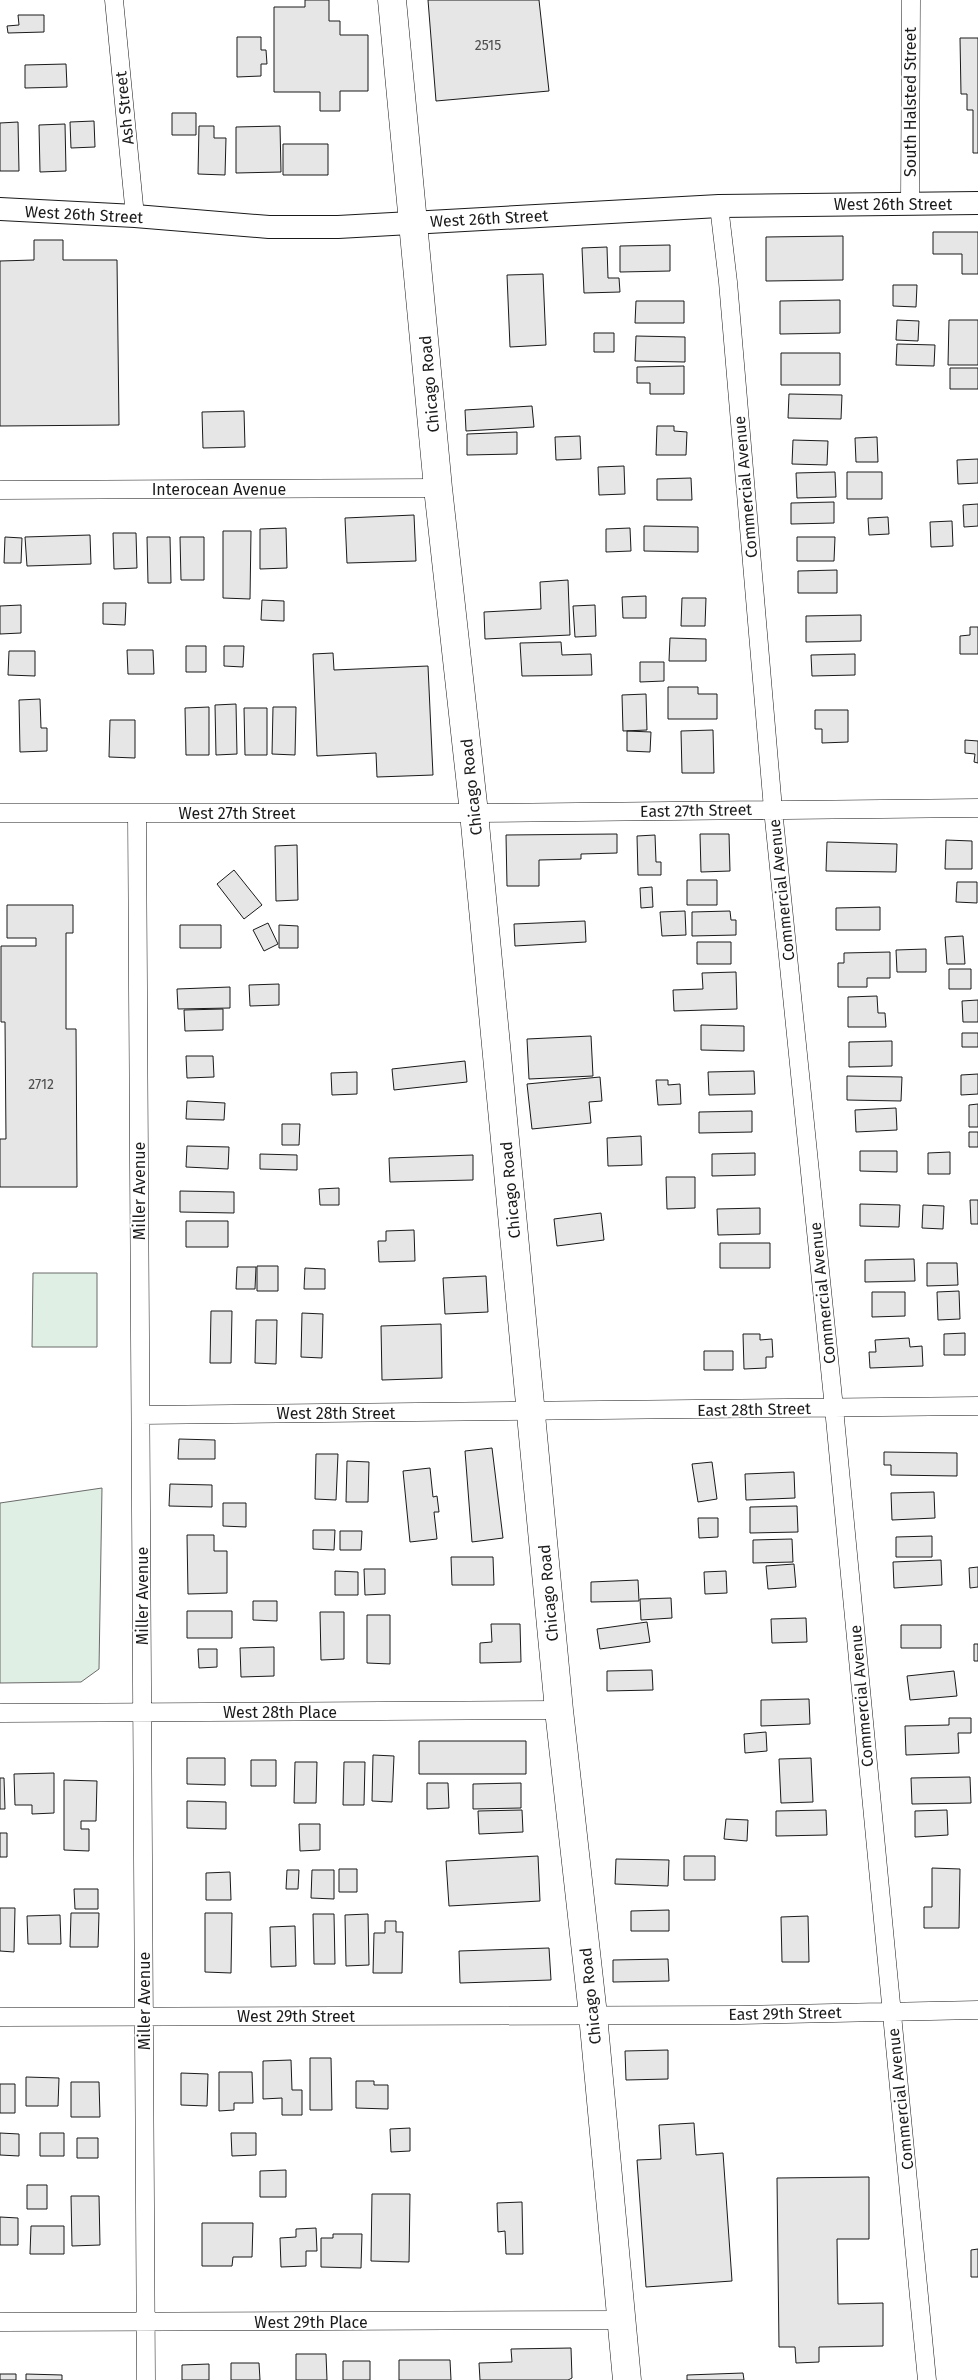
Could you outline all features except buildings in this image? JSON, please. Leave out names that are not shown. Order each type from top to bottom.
[{"type":"main road","name":"Chicago Road","points":[[392,0],[438,488],[474,813],[559,1710],[592,2015],[627,2380]]},
{"type":"street","name":"Ash Street","points":[[114,0],[135,216]]},
{"type":"street","name":"South Halsted Street","points":[[910,204],[911,0]]},
{"type":"street","name":"West 26th Street","points":[[0,210],[135,216],[269,227],[338,227],[719,206],[978,203]]},
{"type":"street","name":"Commercial Avenue","points":[[719,206],[729,292],[773,809],[834,1408],[927,2380]]},
{"type":"street","name":"Interocean Avenue","points":[[0,490],[438,488]]},
{"type":"street","name":"East 27th Street","points":[[474,813],[978,808]]},
{"type":"street","name":"West 27th Street","points":[[0,813],[474,813]]},
{"type":"street","name":"Miller Avenue","points":[[137,813],[146,2380]]},
{"type":"street","name":"East 28th Street","points":[[531,1412],[978,1406]]},
{"type":"street","name":"West 28th Street","points":[[141,1415],[531,1412]]},
{"type":"street","name":"West 28th Place","points":[[0,1713],[559,1710]]},
{"type":"street","name":"East 29th Street","points":[[592,2015],[978,2010]]},
{"type":"street","name":"West 29th Street","points":[[0,2017],[592,2015]]},
{"type":"street","name":"West 29th Place","points":[[0,2322],[622,2320]]},
{"type":"green space","points":[[33,1273],[97,1273],[97,1347],[32,1347]]},
{"type":"green space","points":[[102,1488],[99,1669],[81,1682],[0,1683],[0,1503]]}]
